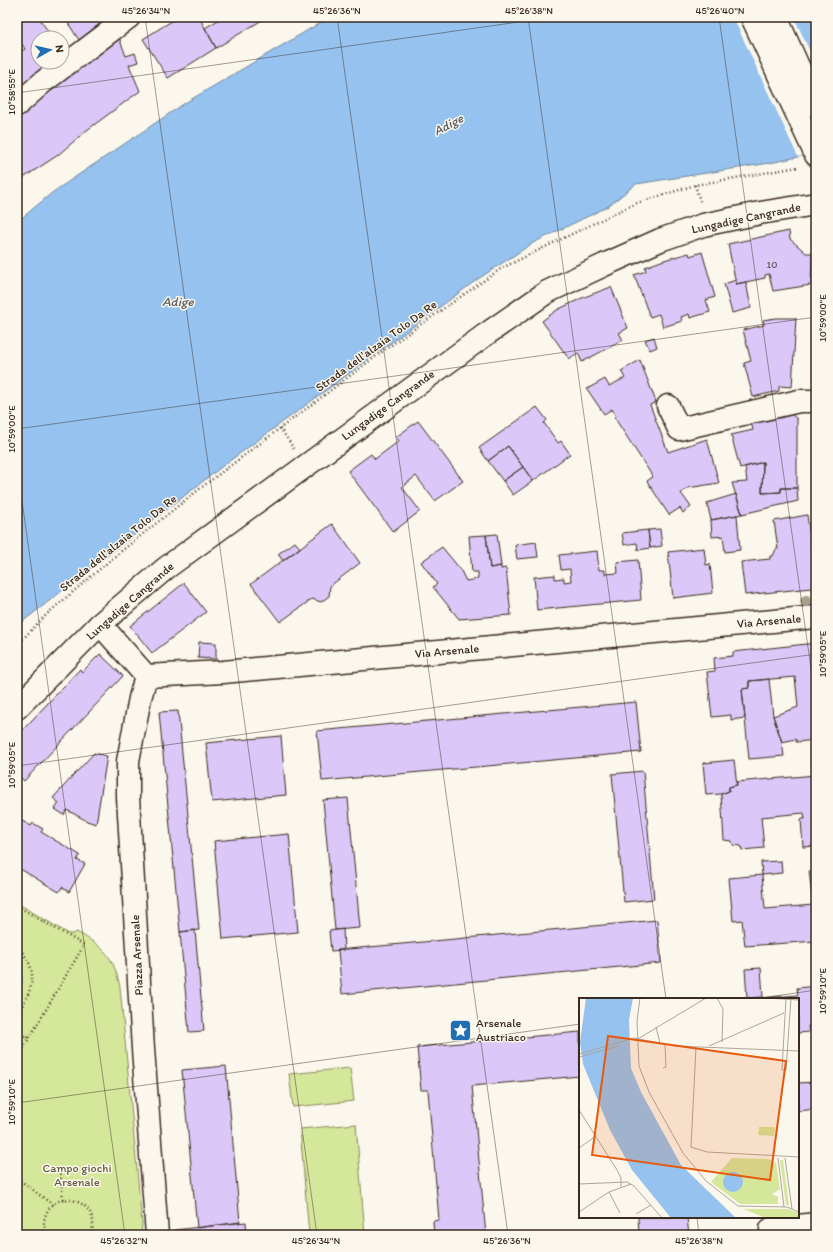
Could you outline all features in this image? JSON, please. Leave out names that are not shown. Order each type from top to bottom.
[{"type":"street","points":[[17,105],[43,82],[129,17]]},
{"type":"street","points":[[752,17],[808,161]]},
{"type":"street","points":[[776,17],[816,106]]},
{"type":"street","name":"Lungadige Cangrande","points":[[17,708],[99,626],[166,568],[485,335],[548,292],[660,240],[703,225],[760,213],[816,204]]},
{"type":"street","points":[[668,406],[679,429],[799,401],[816,401]]},
{"type":"street","name":"Via Arsenale","points":[[146,676],[223,672],[816,616]]},
{"type":"street","points":[[99,626],[108,633],[146,676]]},
{"type":"street","name":"Piazza Arsenale","points":[[146,676],[140,698],[128,761],[128,797],[143,1049],[157,1235]]},
{"type":"street","points":[[771,1235],[771,1229],[816,1224]]},
{"type":"path","name":"Strada dell'alzaia Tolo Da Re","points":[[17,644],[47,614],[114,557],[202,487],[387,348],[502,268],[634,204],[695,185],[808,161]]},
{"type":"path","points":[[695,185],[701,205]]},
{"type":"path","points":[[280,428],[306,465]]},
{"type":"path","points":[[17,906],[84,945],[17,1059]]},
{"type":"path","points":[[17,947],[27,959],[32,970],[32,985],[17,1014]]},
{"type":"path","points":[[17,1032],[29,1038]]},
{"type":"path","points":[[60,1170],[63,1200]]},
{"type":"path","points":[[17,1178],[53,1205]]},
{"type":"path","points":[[40,1235],[46,1234],[44,1222],[46,1213],[53,1205],[63,1200],[73,1200],[82,1204],[89,1211],[93,1221],[90,1235]]},
{"type":"green space","name":"Campo giochi Arsenale","points":[[17,903],[69,934],[77,932],[95,943],[111,960],[114,967],[120,987],[142,1224],[141,1235],[17,1235],[17,996],[20,991],[21,970],[17,959]]},
{"type":"green space","points":[[350,1068],[354,1101],[293,1107],[289,1074]]},
{"type":"green space","points":[[356,1124],[365,1235],[309,1235],[300,1129]]},
{"type":"water","name":"Adige","points":[[330,17],[816,17],[816,153],[770,163],[636,184],[607,207],[533,243],[478,279],[224,465],[17,626],[17,222],[53,192],[185,103]]},
{"type":"water","points":[[17,959],[22,982],[17,996]]},
{"type":"pier","points":[[733,17],[794,17],[816,65],[816,153],[798,157]]},
{"type":"building","points":[[17,17],[33,17],[34,19],[38,17],[47,30],[30,30],[30,70],[44,70],[17,93],[17,54],[25,49],[20,41],[17,42]]},
{"type":"building","points":[[64,17],[109,17],[79,40]]},
{"type":"building","points":[[178,17],[199,17],[216,48],[168,78],[143,39]]},
{"type":"building","points":[[223,17],[267,17],[216,48],[205,28]]},
{"type":"building","points":[[118,35],[126,56],[135,53],[138,62],[129,65],[140,91],[87,130],[58,155],[17,182],[17,114]]},
{"type":"building","points":[[789,231],[790,239],[806,253],[812,253],[811,285],[773,291],[769,274],[765,275],[765,278],[736,284],[728,244]]},
{"type":"building","points":[[702,252],[715,297],[706,300],[710,312],[690,318],[689,314],[681,317],[682,321],[663,327],[659,314],[650,317],[634,275],[646,271],[645,267],[664,260],[689,253],[690,256]]},
{"type":"building","points":[[736,280],[736,284],[746,282],[751,308],[732,313],[724,284]]},
{"type":"building","points":[[611,287],[628,328],[619,333],[623,340],[582,362],[578,353],[569,359],[542,321],[557,310],[582,298]]},
{"type":"building","points":[[776,318],[796,318],[792,387],[779,386],[779,391],[753,397],[744,363],[751,361],[743,330],[764,325],[763,320]]},
{"type":"building","points":[[654,337],[657,347],[650,350],[645,340]]},
{"type":"building","points":[[640,360],[656,402],[650,405],[668,452],[707,439],[719,483],[688,488],[681,493],[691,507],[683,513],[680,508],[669,515],[647,481],[653,477],[614,417],[616,416],[612,409],[604,414],[587,389],[605,379],[609,386],[625,378],[621,371]]},
{"type":"building","points":[[537,407],[547,420],[544,423],[558,443],[561,441],[570,454],[533,481],[508,446],[488,461],[479,448]]},
{"type":"building","points":[[790,413],[797,419],[797,488],[781,488],[781,492],[762,493],[763,462],[740,468],[731,435],[753,430],[751,422]]},
{"type":"building","points":[[418,421],[463,481],[435,501],[416,476],[402,487],[420,511],[393,532],[348,471],[371,454],[375,459],[399,441],[396,437]]},
{"type":"building","points":[[508,446],[523,467],[503,481],[488,461]]},
{"type":"building","points":[[763,462],[762,493],[781,492],[781,488],[797,488],[798,501],[742,514],[732,483],[747,482],[745,467]]},
{"type":"building","points":[[523,467],[533,481],[513,495],[503,481]]},
{"type":"building","points":[[736,494],[742,514],[711,520],[707,503]]},
{"type":"building","points":[[737,515],[740,550],[725,552],[723,536],[712,537],[711,520]]},
{"type":"building","points":[[807,515],[816,582],[811,588],[745,595],[741,562],[770,559],[770,556],[773,556],[776,549],[778,549],[774,521]]},
{"type":"building","points":[[332,524],[360,563],[330,586],[329,596],[321,602],[312,599],[280,622],[251,584]]},
{"type":"building","points":[[660,529],[662,546],[650,548],[648,530]]},
{"type":"building","points":[[648,530],[650,548],[638,550],[637,543],[624,545],[622,533]]},
{"type":"building","points":[[497,534],[501,566],[490,568],[486,535]]},
{"type":"building","points":[[486,535],[490,568],[501,566],[501,569],[506,568],[511,615],[459,619],[433,587],[437,584],[421,562],[442,547],[460,569],[466,581],[478,579],[478,572],[472,572],[469,536]]},
{"type":"building","points":[[295,542],[300,548],[283,561],[278,554]]},
{"type":"building","points":[[536,542],[538,557],[517,559],[515,545]]},
{"type":"building","points":[[704,548],[706,565],[710,564],[713,593],[673,598],[668,552]]},
{"type":"building","points":[[597,551],[599,570],[605,570],[605,574],[618,573],[617,562],[638,560],[641,600],[537,610],[534,577],[555,575],[555,579],[564,578],[564,582],[571,581],[570,569],[561,570],[559,555]]},
{"type":"building","points":[[184,583],[206,612],[152,653],[130,626]]},
{"type":"building","points":[[199,642],[216,643],[216,659],[198,658]]},
{"type":"building","points":[[816,643],[816,740],[796,742],[796,739],[782,742],[773,716],[798,707],[795,677],[749,681],[749,688],[742,689],[745,718],[731,720],[731,715],[712,717],[707,672],[715,671],[714,658],[733,656],[733,652]]},
{"type":"building","points":[[100,654],[123,676],[24,781],[17,774],[17,736],[80,669],[82,672]]},
{"type":"building","points":[[769,679],[773,716],[782,742],[784,756],[749,759],[742,689],[749,688],[749,681]]},
{"type":"building","points":[[636,702],[641,752],[322,781],[317,731]]},
{"type":"building","points":[[178,711],[199,930],[180,932],[159,712]]},
{"type":"building","points":[[281,736],[286,795],[212,802],[206,743]]},
{"type":"building","points":[[94,753],[107,756],[96,824],[87,821],[67,810],[64,815],[55,809],[59,803],[53,798]]},
{"type":"building","points":[[734,760],[737,785],[729,787],[729,791],[721,794],[706,795],[703,763]]},
{"type":"building","points":[[643,771],[654,899],[624,902],[612,774]]},
{"type":"building","points":[[816,775],[816,846],[803,847],[801,819],[805,819],[804,813],[761,817],[764,848],[742,850],[741,846],[733,845],[732,841],[724,840],[721,794],[729,791],[729,787],[737,785],[736,782]]},
{"type":"building","points":[[348,798],[360,928],[335,930],[323,800]]},
{"type":"building","points":[[17,818],[31,826],[33,823],[43,829],[41,832],[80,855],[77,860],[85,864],[69,892],[62,887],[59,892],[17,867]]},
{"type":"building","points":[[289,834],[298,932],[223,939],[214,841]]},
{"type":"building","points":[[781,861],[782,873],[762,875],[761,862]]},
{"type":"building","points":[[816,870],[816,941],[745,946],[742,920],[733,921],[729,878],[762,875],[765,909],[813,905],[809,871]]},
{"type":"building","points":[[657,920],[661,963],[342,994],[338,950]]},
{"type":"building","points":[[343,929],[344,950],[331,951],[329,931]]},
{"type":"building","points":[[195,930],[204,1031],[189,1032],[180,932]]},
{"type":"building","points":[[761,968],[763,997],[747,998],[745,969]]},
{"type":"building","points":[[816,986],[816,1025],[808,1026],[809,1032],[799,1033],[799,998],[760,998],[798,995],[797,988]]},
{"type":"building","points":[[579,1032],[579,1076],[472,1086],[486,1235],[434,1235],[433,1221],[439,1220],[428,1090],[421,1090],[417,1047]]},
{"type":"building","points":[[226,1066],[240,1222],[197,1228],[182,1070]]},
{"type":"building","points":[[816,1082],[816,1109],[799,1111],[799,1083]]},
{"type":"building","points":[[813,1152],[816,1152],[816,1186]]},
{"type":"building","points":[[638,1218],[687,1218],[689,1235],[639,1235]]},
{"type":"building","points":[[246,1222],[247,1235],[175,1235],[174,1230]]},
{"type":"place","name":"Arsenale Austriaco","points":[[461,1030]]}]
